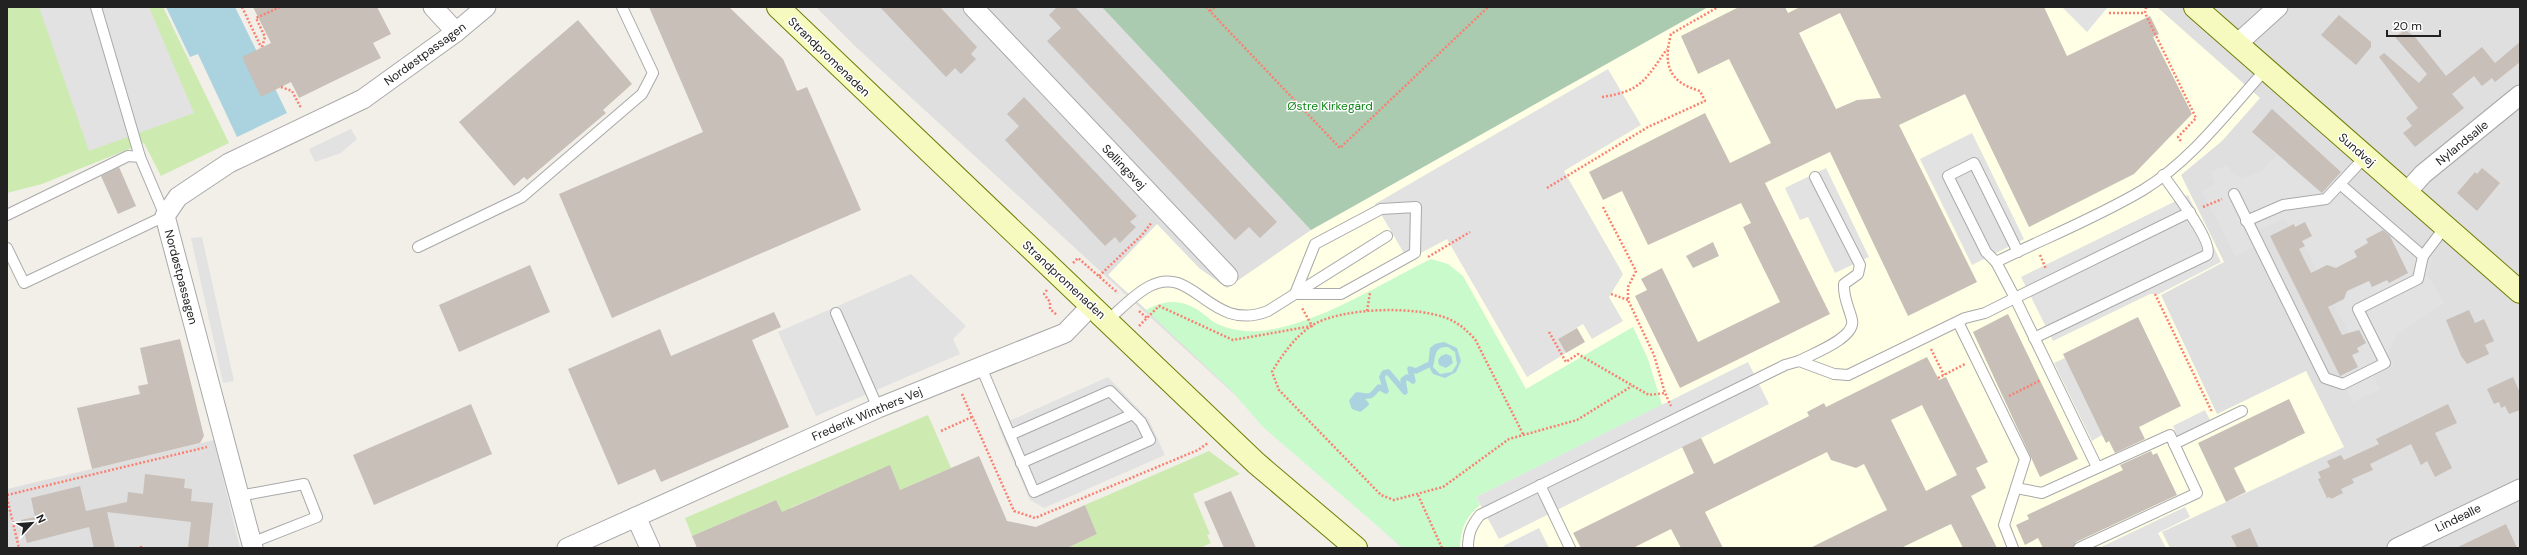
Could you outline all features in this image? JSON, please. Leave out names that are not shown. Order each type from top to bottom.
[{"type":"street","points":[[433,7],[456,32]]},
{"type":"street","name":"Nordøstpassagen","points":[[252,546],[165,216],[178,197],[229,163],[363,99],[456,32],[486,7]]},
{"type":"street","name":"Strandpromenaden","points":[[778,7],[1256,463],[1356,548]]},
{"type":"street","name":"Søllingsvej","points":[[973,7],[1228,276]]},
{"type":"street","name":"Sundvej","points":[[2195,7],[2520,292]]},
{"type":"street","points":[[2237,44],[2278,7]]},
{"type":"street","name":"Nylandsalle","points":[[2406,193],[2423,174],[2520,95]]},
{"type":"street","name":"Frederik Winthers Vej","points":[[567,548],[878,408],[1065,333],[1091,306]]},
{"type":"street","name":"Lindealle","points":[[2396,548],[2520,489]]},
{"type":"street","points":[[636,517],[650,548]]},
{"type":"lane","points":[[7,248],[24,283],[165,216],[140,157],[96,7]]},
{"type":"lane","points":[[418,247],[522,197],[642,94],[653,73],[622,7]]},
{"type":"lane","points":[[1996,262],[2143,190],[2188,153],[2266,69]]},
{"type":"lane","points":[[7,215],[128,156],[140,157]]},
{"type":"lane","points":[[2246,221],[2283,205],[2326,199],[2365,157]]},
{"type":"lane","points":[[2018,252],[1974,163],[1948,176],[1986,252],[1996,262],[2015,298],[2097,467]]},
{"type":"lane","points":[[2034,338],[2203,257],[2209,252],[2190,212],[2163,175]]},
{"type":"lane","points":[[1468,548],[1470,530],[1480,515],[1676,417],[1785,365],[1799,361],[1842,339],[1850,331],[1852,322],[1843,296],[1844,284],[1858,274],[1860,265],[1815,177]]},
{"type":"lane","points":[[2340,184],[2424,256]]},
{"type":"lane","points":[[2234,194],[2246,221],[2325,378],[2343,384],[2385,363],[2358,309],[2418,279],[2424,256],[2445,227]]},
{"type":"lane","points":[[1416,207],[1415,253],[1341,294],[1295,294],[1315,244],[1381,209],[1416,207]]},
{"type":"lane","points":[[1799,361],[1834,374],[1848,375],[1958,322],[2015,298],[2190,212]]},
{"type":"lane","points":[[1107,321],[1140,292],[1151,285],[1164,282],[1177,283],[1190,288],[1218,309],[1230,315],[1243,317],[1256,316],[1268,311],[1386,236]]},
{"type":"lane","points":[[836,313],[878,408]]},
{"type":"lane","points":[[1958,322],[2025,459],[2004,524],[2013,548]]},
{"type":"lane","points":[[981,367],[1034,492],[1150,440],[1141,422],[1110,391],[1010,435]]},
{"type":"lane","points":[[2174,444],[2242,411]]},
{"type":"lane","points":[[1022,463],[1133,414]]},
{"type":"lane","points":[[2016,488],[2042,493],[2170,435],[2197,493],[2079,548]]},
{"type":"lane","points":[[239,496],[304,484],[317,517],[252,546]]},
{"type":"lane","points":[[1540,485],[1570,548]]},
{"type":"path","points":[[242,7],[262,47],[265,36],[256,18],[280,7]]},
{"type":"path","points":[[1206,7],[1340,148],[1488,7]]},
{"type":"path","points":[[1210,11],[1215,7]]},
{"type":"path","points":[[1547,188],[1648,127],[1705,101],[1700,91],[1686,87],[1675,79],[1668,66],[1667,49],[1671,34],[1718,7]]},
{"type":"path","points":[[2146,7],[2144,13],[2196,118],[2178,137],[2188,153]]},
{"type":"path","points":[[2109,13],[2144,13]]},
{"type":"path","points":[[1602,97],[1622,94],[1637,87],[1644,81],[1667,49]]},
{"type":"path","points":[[281,87],[292,91],[298,102]]},
{"type":"path","points":[[2190,212],[2234,194]]},
{"type":"path","points":[[1099,276],[1142,235],[1163,207]]},
{"type":"path","points":[[1604,207],[1636,271],[1628,287],[1628,300],[1654,355],[1665,393],[1676,417]]},
{"type":"path","points":[[2034,244],[2052,280]]},
{"type":"path","points":[[2149,283],[2217,424]]},
{"type":"path","points":[[1611,294],[1628,300]]},
{"type":"path","points":[[1523,434],[1475,339],[1464,328],[1450,320],[1434,314],[1376,310],[1351,311],[1312,326],[1280,357],[1272,372],[1279,390],[1381,495],[1394,500],[1418,495],[1443,487],[1509,439],[1577,420],[1632,386]]},
{"type":"path","points":[[1548,332],[1566,362],[1578,354],[1649,395],[1665,393]]},
{"type":"path","points":[[1925,338],[1944,375]]},
{"type":"path","points":[[1938,378],[1976,358]]},
{"type":"path","points":[[1997,402],[2052,375]]},
{"type":"path","points":[[941,431],[972,417]]},
{"type":"path","points":[[7,495],[225,442]]},
{"type":"path","points":[[1418,495],[1442,548]]},
{"type":"path","points":[[7,498],[18,548]]},
{"type":"path","points":[[141,548],[142,544]]},
{"type":"shaded area","points":[[39,7],[149,7],[194,113],[89,151]]},
{"type":"shaded area","points":[[816,7],[2520,7],[2520,548],[1402,548],[856,47]]},
{"type":"shaded area","points":[[1708,7],[2157,7],[2260,98],[2222,141],[2181,175],[2224,262],[2161,295],[2217,414],[2306,371],[2344,447],[2162,532],[2170,548],[1408,548],[1108,275],[1157,224],[1199,268],[1227,288],[1311,230]]},
{"type":"shaded area","points":[[2062,7],[2108,7],[2087,32]]},
{"type":"shaded area","points":[[1608,69],[1641,125],[1564,171],[1623,274],[1609,297],[1623,321],[1592,339],[1583,324],[1558,339],[1566,353],[1527,377],[1447,239],[1408,260],[1375,204]]},
{"type":"shaded area","points":[[351,129],[357,139],[341,153],[315,162],[309,149]]},
{"type":"shaded area","points":[[1972,133],[2024,239],[1972,265],[1920,159]]},
{"type":"shaded area","points":[[2278,155],[2321,194],[2338,175],[2432,258],[2427,275],[2444,303],[2397,335],[2388,353],[2394,366],[2374,376],[2380,389],[2353,402],[2340,376],[2358,367],[2352,355],[2359,352],[2357,348],[2366,343],[2359,330],[2350,335],[2334,304],[2344,299],[2347,291],[2369,281],[2372,287],[2387,280],[2389,283],[2408,273],[2386,229],[2366,239],[2368,243],[2354,251],[2357,257],[2336,268],[2327,265],[2317,270],[2302,241],[2312,236],[2305,223],[2295,227],[2294,224],[2289,226],[2285,218],[2259,230],[2264,242],[2235,256],[2202,191],[2215,185],[2210,172],[2228,165],[2232,173],[2242,179],[2261,171]]},
{"type":"shaded area","points":[[1826,168],[1869,257],[1835,273],[1808,217],[1800,220],[1785,188]]},
{"type":"shaded area","points":[[2188,195],[2221,262],[2159,294],[2150,294],[2053,341],[2021,277]]},
{"type":"shaded area","points":[[202,237],[234,381],[223,383],[191,238]]},
{"type":"shaded area","points":[[911,274],[966,326],[953,339],[960,354],[816,416],[778,332]]},
{"type":"shaded area","points":[[2065,358],[2102,435],[2092,441],[2054,363]]},
{"type":"shaded area","points":[[1748,362],[1769,404],[1499,539],[1476,497]]},
{"type":"shaded area","points":[[1108,377],[1149,420],[1165,455],[1044,508],[1030,500],[998,426]]},
{"type":"shaded area","points":[[2205,410],[2211,422],[2178,438],[2173,426]]},
{"type":"shaded area","points":[[214,440],[240,548],[8,548],[7,489]]},
{"type":"shaded area","points":[[2185,507],[2190,517],[2158,533],[2166,548],[2099,548]]},
{"type":"shaded area","points":[[1539,528],[1549,548],[1502,548],[1505,545]]},
{"type":"green space","points":[[7,7],[163,7],[229,143],[161,176],[144,143],[42,184],[7,193]]},
{"type":"green space","name":"Østre Kirkegård","points":[[1102,7],[1708,7],[1311,230]]},
{"type":"green space","points":[[1431,259],[1448,264],[1463,276],[1526,389],[1633,327],[1648,359],[1662,405],[1476,497],[1480,505],[1467,519],[1461,535],[1460,548],[1403,548],[1263,427],[1230,389],[1146,310],[1153,306],[1167,302],[1174,302],[1195,308],[1215,323],[1224,327],[1253,331],[1279,328],[1301,322],[1324,313],[1369,292]]},
{"type":"green space","points":[[928,415],[951,468],[900,490],[889,466],[790,508],[793,517],[785,520],[776,500],[692,536],[685,518]]},
{"type":"green space","points":[[1209,451],[1240,474],[1193,494],[1210,534],[1207,535],[1211,543],[1200,548],[1067,548],[1097,534],[1085,505]]},
{"type":"water","points":[[166,7],[235,7],[287,113],[237,137],[198,54],[190,57]]},
{"type":"water","points":[[1444,342],[1457,348],[1461,361],[1456,372],[1445,378],[1433,374],[1428,365],[1430,348],[1435,344]],"holes":[[[1448,347],[1455,352],[1457,364],[1452,372],[1440,374],[1433,367],[1437,351],[1440,348]]]},
{"type":"water","points":[[1446,354],[1451,356],[1453,363],[1446,368],[1439,365],[1438,360],[1441,356]]},
{"type":"building","points":[[253,7],[377,7],[391,34],[373,43],[381,58],[299,98],[291,82],[261,97],[242,57],[271,43]]},
{"type":"building","points":[[649,7],[729,7],[783,59],[797,91],[807,87],[861,210],[612,318],[559,194],[703,132]]},
{"type":"building","points":[[880,7],[940,7],[977,47],[971,54],[976,59],[961,74],[955,68],[946,77]]},
{"type":"building","points":[[1057,7],[1075,7],[1277,222],[1260,238],[1249,227],[1235,240],[1047,41],[1061,28],[1049,15]]},
{"type":"building","points":[[1739,7],[1785,7],[1788,13],[1800,7],[2044,7],[2067,56],[2150,16],[2159,34],[2153,37],[2192,114],[2134,174],[2029,227],[1965,94],[1899,125],[1977,282],[1908,316],[1830,152],[1765,183],[1830,314],[1680,388],[1635,296],[1647,290],[1641,279],[1662,268],[1698,342],[1780,302],[1743,227],[1751,223],[1741,203],[1648,245],[1622,191],[1603,200],[1589,172],[1705,113],[1730,163],[1771,143],[1729,59],[1698,74],[1681,36]],"holes":[[[1840,13],[1881,98],[1857,100],[1836,109],[1799,33]]]},
{"type":"building","points":[[2339,15],[2371,42],[2371,47],[2356,65],[2321,35]]},
{"type":"building","points":[[578,20],[632,84],[603,110],[606,113],[527,180],[524,177],[514,186],[459,122]]},
{"type":"building","points":[[2405,30],[2415,37],[2446,76],[2482,47],[2495,63],[2520,42],[2520,62],[2495,82],[2492,78],[2482,86],[2474,76],[2452,94],[2464,108],[2415,147],[2403,133],[2412,126],[2406,118],[2418,108],[2379,57],[2384,53],[2419,83],[2427,74],[2395,37]]},
{"type":"building","points":[[1024,97],[1137,216],[1130,222],[1136,227],[1120,243],[1115,237],[1105,246],[1005,140],[1019,126],[1007,114]]},
{"type":"building","points":[[2272,109],[2341,172],[2322,193],[2252,132]]},
{"type":"building","points":[[119,167],[136,206],[118,214],[101,176]]},
{"type":"building","points":[[2482,168],[2500,183],[2477,211],[2457,193],[2475,172],[2477,174]]},
{"type":"building","points":[[2305,222],[2312,236],[2302,241],[2305,246],[2299,249],[2311,273],[2327,265],[2336,268],[2357,257],[2354,251],[2368,243],[2366,239],[2383,230],[2390,236],[2408,273],[2389,283],[2387,280],[2372,287],[2369,281],[2347,291],[2344,299],[2328,307],[2342,335],[2359,330],[2366,343],[2357,348],[2359,352],[2352,355],[2358,367],[2340,376],[2270,236],[2294,224],[2295,227]]},
{"type":"building","points":[[1713,242],[1719,256],[1693,268],[1686,256]]},
{"type":"building","points":[[530,265],[550,312],[459,352],[439,305]]},
{"type":"building","points":[[2469,310],[2475,323],[2484,319],[2494,341],[2485,345],[2489,354],[2467,364],[2461,356],[2446,320]]},
{"type":"building","points":[[774,312],[781,327],[752,340],[789,427],[661,482],[655,469],[618,485],[568,369],[660,329],[671,356]]},
{"type":"building","points":[[2008,314],[2078,459],[2040,477],[1973,332]]},
{"type":"building","points":[[2138,317],[2181,406],[2139,427],[2145,439],[2115,453],[2109,441],[2106,443],[2063,354]]},
{"type":"building","points":[[1577,328],[1585,342],[1566,353],[1558,339]]},
{"type":"building","points":[[180,339],[204,436],[200,443],[92,469],[77,408],[140,394],[138,386],[148,384],[140,348]]},
{"type":"building","points":[[1927,357],[1939,380],[1946,377],[1988,462],[1976,468],[1986,488],[1971,496],[1997,548],[1963,548],[1951,524],[1901,548],[1810,548],[1887,510],[1864,464],[1856,468],[1831,460],[1827,452],[1705,512],[1723,548],[1681,548],[1671,529],[1633,548],[1581,548],[1573,533],[1694,473],[1682,447],[1701,438],[1714,464],[1809,416],[1807,412],[1824,403],[1826,407]],"holes":[[[1922,405],[1957,475],[1926,491],[1891,420]]]},
{"type":"building","points":[[2513,377],[2520,393],[2520,410],[2509,414],[2505,406],[2501,408],[2499,402],[2494,404],[2487,389]]},
{"type":"building","points":[[2289,399],[2305,433],[2234,468],[2246,492],[2226,502],[2198,443]]},
{"type":"building","points":[[471,404],[492,454],[374,505],[353,455]]},
{"type":"building","points":[[2448,404],[2457,423],[2435,433],[2452,468],[2435,477],[2427,461],[2421,465],[2411,444],[2370,464],[2373,470],[2352,479],[2354,483],[2341,489],[2343,493],[2331,499],[2330,497],[2327,498],[2318,479],[2321,478],[2318,472],[2330,467],[2327,461],[2341,455],[2344,460],[2379,444],[2376,439]]},
{"type":"building","points":[[2151,451],[2153,455],[2157,453],[2177,495],[2076,542],[2073,548],[2043,548],[2038,538],[2025,545],[2016,525],[2029,519],[2027,515],[2123,470],[2120,465]]},
{"type":"building","points":[[979,456],[1007,521],[1036,527],[1085,505],[1097,534],[1067,548],[697,548],[692,536],[776,500],[782,512],[890,465],[900,490]]},
{"type":"building","points":[[145,474],[185,479],[184,488],[192,489],[191,501],[213,503],[208,548],[188,548],[191,522],[107,512],[115,548],[94,548],[89,527],[27,543],[21,520],[35,517],[31,498],[80,486],[86,511],[127,502],[128,492],[143,494]]},
{"type":"building","points":[[1231,491],[1256,548],[1224,548],[1204,502]]},
{"type":"building","points":[[2506,524],[2517,548],[2456,548]]},
{"type":"building","points":[[2250,528],[2259,548],[2237,548],[2231,536]]},
{"type":"waterway","points":[[1358,404],[1360,402],[1362,403],[1358,406],[1356,401],[1361,398],[1366,404],[1360,409],[1354,407],[1352,401],[1357,395],[1370,396],[1379,387],[1386,391],[1382,377],[1384,373],[1388,372],[1405,392],[1403,380],[1407,377],[1413,381],[1410,369],[1416,371],[1428,365]]}]
